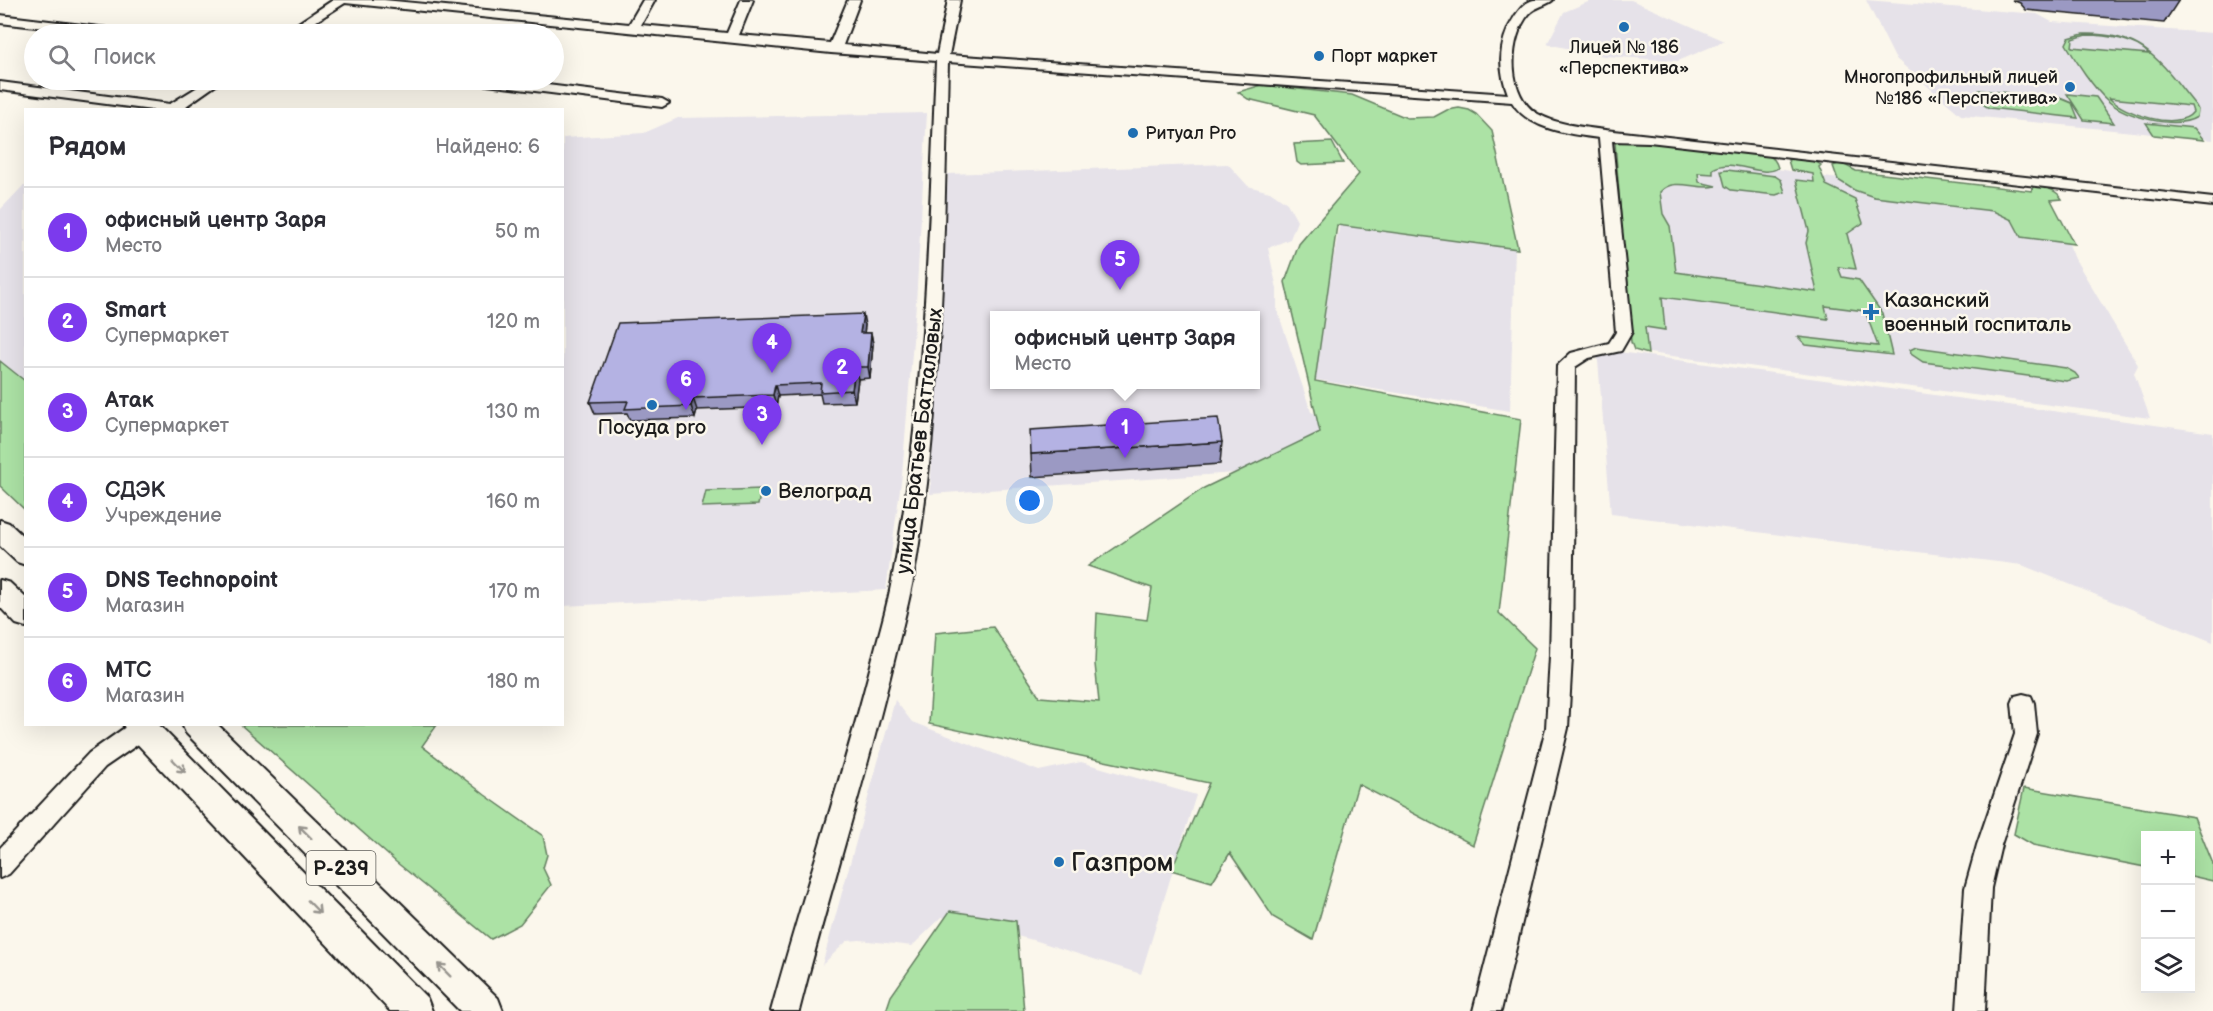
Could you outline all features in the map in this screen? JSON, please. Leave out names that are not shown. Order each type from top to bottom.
[{"type":"main road","points":[[0,530],[24,553]]},
{"type":"main road","points":[[0,590],[24,614]]},
{"type":"main road","name":"Р-239","points":[[199,726],[485,1011]]},
{"type":"main road","name":"Р-239","points":[[140,727],[414,1011]]},
{"type":"street","points":[[304,24],[341,0]]},
{"type":"street","points":[[348,0],[942,58],[1515,98]]},
{"type":"street","points":[[633,28],[648,0]]},
{"type":"street","points":[[732,37],[747,0]]},
{"type":"street","points":[[831,48],[837,44],[854,0]]},
{"type":"street","name":"улица Братьев Батталовых","points":[[785,1011],[811,914],[863,741],[904,570],[919,476],[934,314],[942,58],[954,0]]},
{"type":"street","points":[[1547,0],[1528,7],[1511,36],[1507,52],[1515,98],[1522,110],[1541,120],[1611,136],[1649,138],[1967,176],[2213,202]]},
{"type":"street","points":[[0,19],[41,24]]},
{"type":"street","points":[[0,86],[24,89]]},
{"type":"street","points":[[31,90],[172,108]]},
{"type":"street","points":[[181,108],[204,90]]},
{"type":"street","points":[[559,90],[662,103]]},
{"type":"street","points":[[1487,1011],[1557,728],[1562,656],[1566,366],[1573,358],[1584,353],[1601,352],[1616,347],[1624,332],[1605,139],[1611,136]]},
{"type":"street","points":[[1971,1011],[1978,888],[1989,845],[2026,734],[2023,704]]},
{"type":"street","points":[[0,866],[97,760],[140,727]]},
{"type":"shaded area","name":"Лицей № 186 «Перспектива»","points":[[1593,0],[1631,0],[1725,41],[1678,61],[1604,56],[1547,44],[1564,12]]},
{"type":"shaded area","name":"Многопрофильный лицей №186 «Перспектива»","points":[[1866,0],[2037,14],[2052,22],[2213,33],[2213,140],[1961,115],[1895,58]]},
{"type":"shaded area","points":[[927,113],[916,304],[902,475],[886,590],[564,606],[564,138],[644,133],[678,118]]},
{"type":"shaded area","name":"Казанский военный госпиталь","points":[[1643,154],[1784,170],[1831,178],[2051,201],[2075,259],[2138,365],[2134,373],[2150,418],[1641,352]]},
{"type":"shaded area","points":[[1228,164],[1248,186],[1273,193],[1287,203],[1297,221],[1290,239],[1268,248],[1277,289],[1277,309],[1311,412],[1328,418],[1338,466],[930,494],[948,174]]},
{"type":"shaded area","points":[[24,186],[24,380],[0,361],[0,210]]},
{"type":"shaded area","points":[[1340,223],[1515,247],[1510,411],[1311,379]]},
{"type":"shaded area","points":[[1597,349],[2213,433],[2213,642],[2022,565],[1611,514]]},
{"type":"shaded area","points":[[895,700],[912,722],[1039,771],[1081,762],[1196,795],[1141,974],[1037,941],[942,917],[912,946],[860,940],[847,941],[822,965]]},
{"type":"green space","points":[[2083,34],[2104,35],[2122,38],[2137,45],[2150,53],[2196,106],[2197,117],[2188,121],[2164,122],[2138,117],[2116,107],[2103,96],[2080,66],[2066,44],[2069,38]],"holes":[[[2086,35],[2128,41],[2149,54],[2072,47],[2073,39]],[[2109,98],[2191,106],[2193,112],[2186,118],[2176,120],[2151,118],[2126,109]]]},
{"type":"green space","points":[[1262,85],[1352,95],[1407,118],[1434,117],[1447,110],[1459,108],[1476,114],[1492,131],[1518,249],[1337,225],[1315,381],[1521,419],[1499,613],[1535,648],[1473,845],[1358,784],[1313,940],[1273,917],[1230,853],[1212,882],[1171,870],[1209,783],[929,724],[935,633],[993,627],[1040,697],[1099,702],[1095,664],[1097,613],[1147,620],[1152,588],[1088,566],[1204,488],[1320,432],[1285,282],[1299,244],[1359,174],[1314,115],[1248,99],[1238,92]]},
{"type":"green space","points":[[1979,90],[2060,98],[2072,103],[2078,118],[1989,108],[1984,105],[1978,93]]},
{"type":"green space","points":[[2067,94],[2096,97],[2114,123],[2084,120]]},
{"type":"green space","points":[[2146,123],[2194,128],[2204,140],[2154,135]]},
{"type":"green space","points":[[1635,140],[1767,155],[1774,160],[1778,168],[1764,171],[1738,166],[1721,166],[1713,169],[1713,174],[1698,173],[1699,182],[1716,186],[1679,184],[1666,187],[1660,192],[1663,214],[1670,226],[1676,272],[1817,292],[1806,243],[1809,231],[1796,180],[1814,182],[1813,174],[1791,170],[1788,160],[1805,159],[1821,165],[1819,167],[1826,185],[1855,199],[1863,223],[1847,234],[1856,269],[1838,267],[1842,277],[1859,280],[1882,313],[1892,355],[1806,345],[1798,337],[1878,346],[1865,311],[1825,306],[1828,319],[1662,297],[1665,330],[1645,327],[1648,354],[1634,350],[1631,342],[1615,143]]},
{"type":"green space","points":[[1332,142],[1343,163],[1301,165],[1297,162],[1294,144]]},
{"type":"green space","points":[[1841,163],[1856,171],[2032,191],[2033,186],[2050,189],[2062,199],[2051,200],[2074,244],[2021,237],[2012,220],[1993,211],[1874,197],[1854,190],[1838,180],[1833,166]]},
{"type":"green space","points":[[1721,171],[1775,176],[1781,180],[1785,192],[1776,195],[1731,190],[1725,186]]},
{"type":"green space","points":[[1916,347],[2066,368],[2079,378],[2066,381],[1923,362],[1911,354],[1910,350]]},
{"type":"green space","points":[[0,361],[24,380],[24,509],[0,486]]},
{"type":"green space","points":[[761,489],[758,505],[702,507],[706,491]]},
{"type":"green space","points":[[242,726],[436,726],[422,746],[543,836],[547,855],[543,868],[551,885],[520,924],[491,939],[396,862]]},
{"type":"green space","points":[[2024,788],[2194,817],[2213,864],[2213,881],[2195,877],[2195,831],[2141,831],[2141,866],[2033,845],[2014,834]]},
{"type":"green space","points":[[950,911],[1016,921],[1024,1011],[886,1011],[891,996]]},
{"type":"building","points":[[863,314],[860,333],[871,333],[868,367],[855,367],[852,390],[820,392],[821,383],[775,385],[773,395],[693,398],[691,406],[625,409],[628,401],[590,402],[618,323]]},
{"type":"building","points":[[1218,418],[1222,442],[1031,454],[1030,430]]},
{"type":"place","name":"Лицей № 186 «Перспектива»","points":[[1624,27]]},
{"type":"place","name":"Порт маркет","points":[[1319,56]]},
{"type":"place","name":"Многопрофильный лицей №186 «Перспектива»","points":[[2070,87]]},
{"type":"place","name":"Ритуал Pro","points":[[1133,133]]},
{"type":"place","name":"DNS Technopoint","points":[[1120,290]]},
{"type":"place","name":"Казанский военный госпиталь","points":[[1871,312]]},
{"type":"place","name":"СДЭК","points":[[772,373]]},
{"type":"place","name":"Smart","points":[[842,398]]},
{"type":"place","name":"Посуда pro","points":[[652,405]]},
{"type":"place","name":"МТС","points":[[686,410]]},
{"type":"place","name":"Атак","points":[[762,445]]},
{"type":"place","name":"офисный центр Заря","points":[[1125,458]]},
{"type":"place","name":"Велоград","points":[[766,491]]},
{"type":"place","name":"Газпром","points":[[1059,862]]}]
